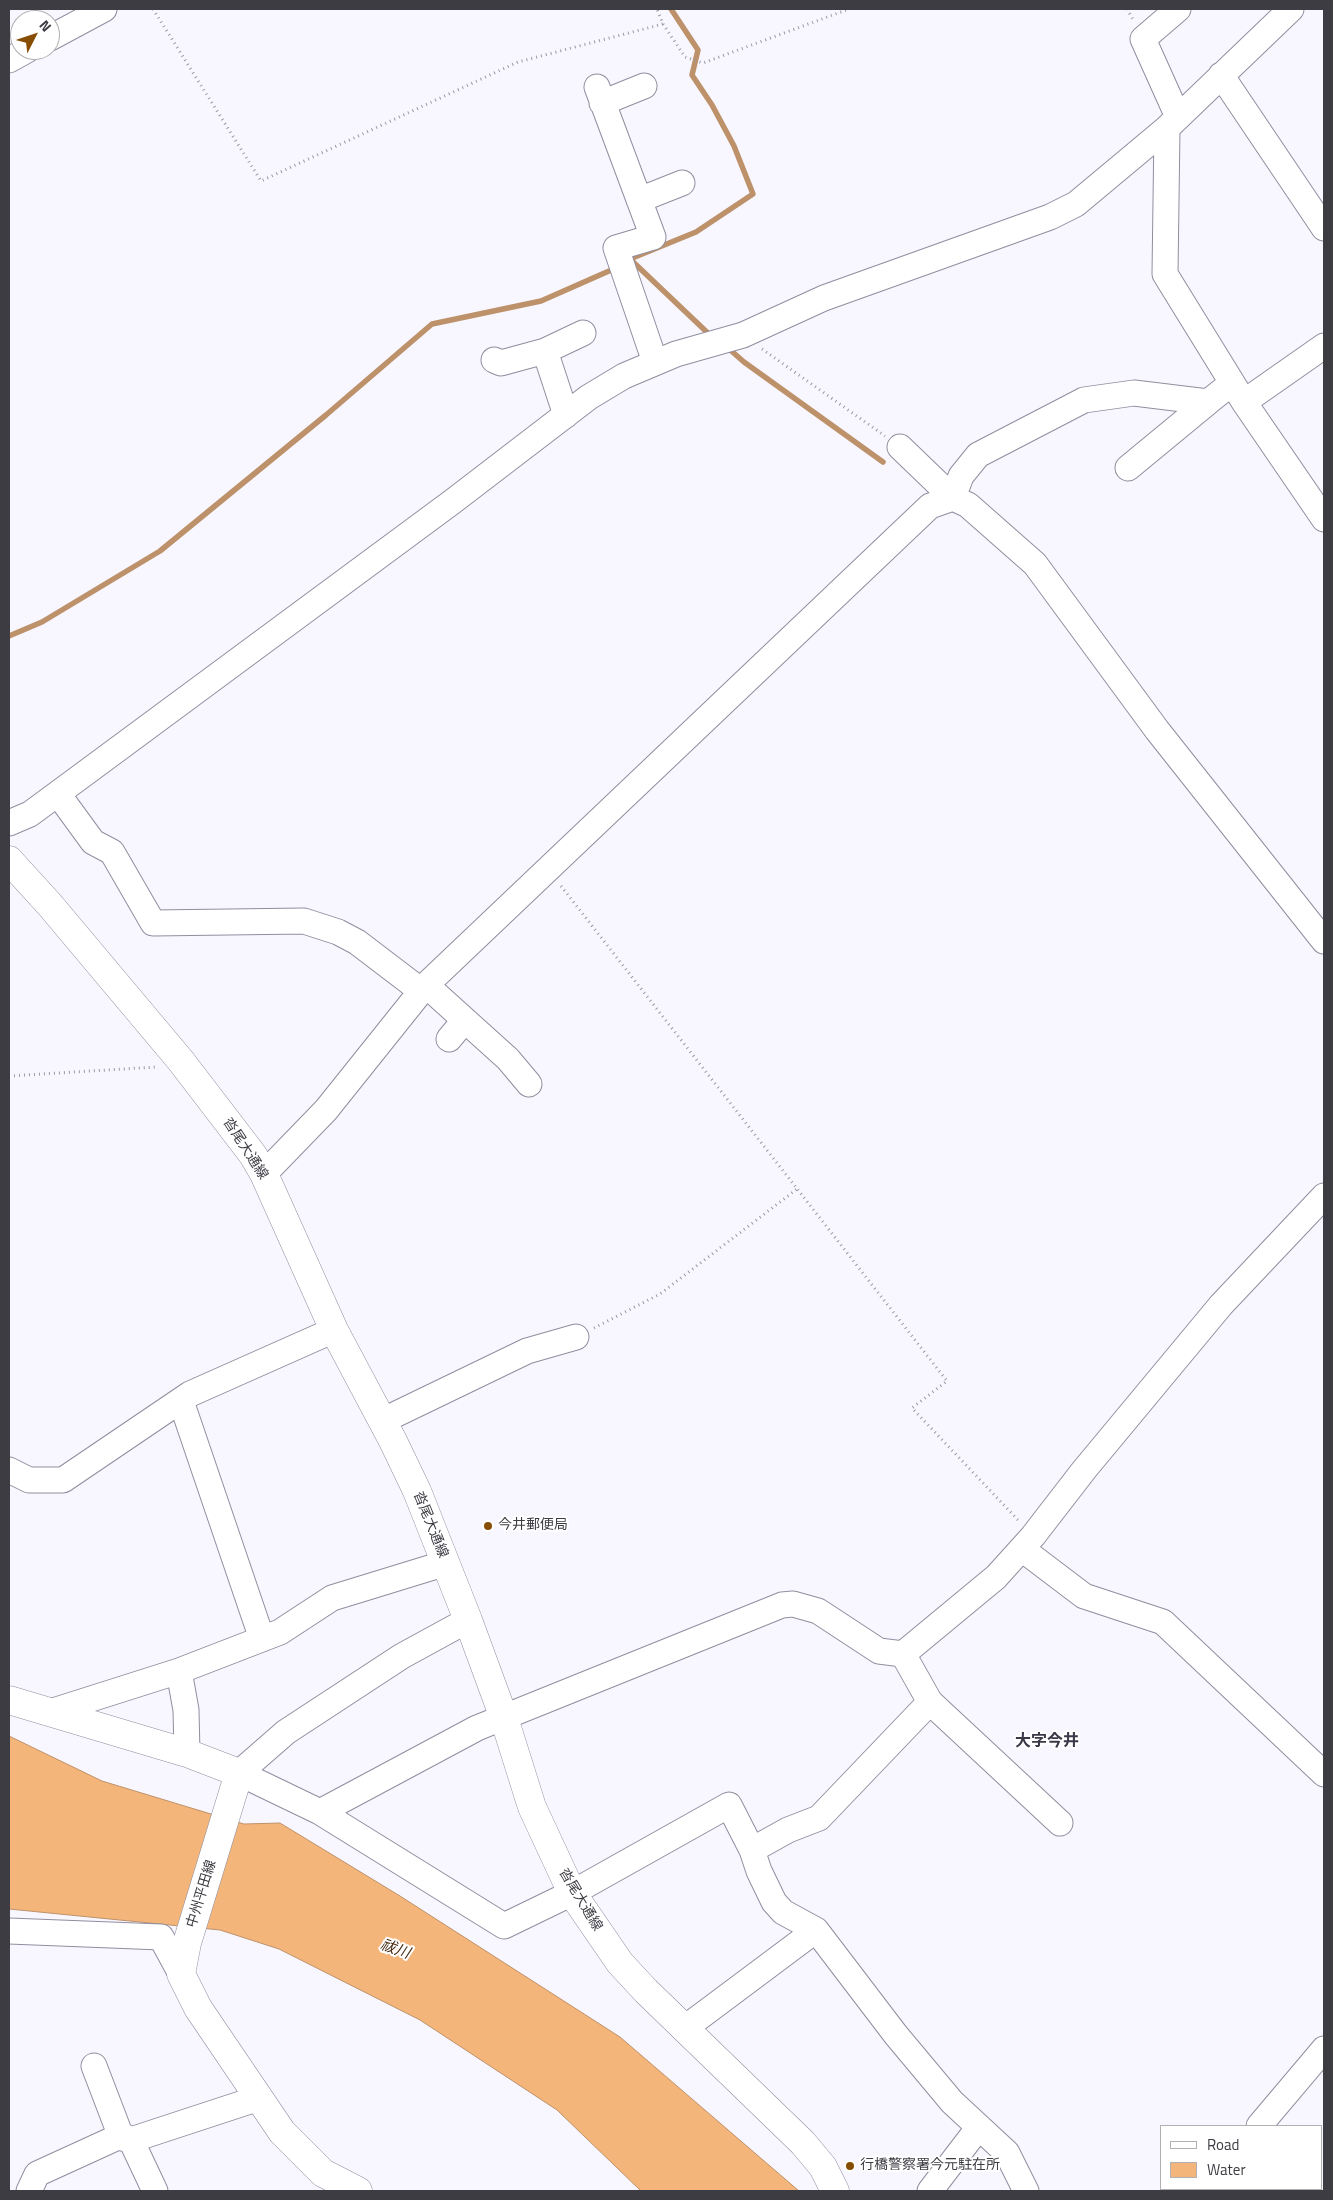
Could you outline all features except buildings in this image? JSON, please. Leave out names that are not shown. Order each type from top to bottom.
[{"type":"main road","name":"沓尾大通線","points":[[9,860],[50,905],[181,1061],[247,1147],[264,1174],[334,1330],[417,1491],[446,1562],[504,1718],[532,1807],[572,1892],[620,1963],[803,2143],[823,2167],[835,2191]]},
{"type":"main road","points":[[9,1700],[187,1753],[237,1777]]},
{"type":"main road","name":"中州平田線","points":[[181,1974],[187,1942],[237,1777]]},
{"type":"main road","points":[[181,1974],[198,2008],[282,2132],[322,2173],[358,2191]]},
{"type":"street","points":[[60,33],[104,9]]},
{"type":"street","points":[[1178,9],[1143,39],[1172,123],[1165,274],[1238,393],[1324,519]]},
{"type":"street","points":[[9,824],[30,814],[58,794],[444,508],[566,415],[596,393],[624,376],[655,362],[743,335],[824,298],[1050,217],[1076,204],[1172,123],[1291,9]]},
{"type":"street","points":[[1221,76],[1324,228]]},
{"type":"street","points":[[644,86],[599,95],[653,237],[616,248],[655,362]]},
{"type":"street","points":[[639,200],[682,183]]},
{"type":"street","points":[[494,360],[501,363],[545,351],[583,333]]},
{"type":"street","points":[[1128,468],[1208,402],[1238,393],[1324,346]]},
{"type":"street","points":[[545,351],[566,415]]},
{"type":"street","points":[[953,498],[961,476],[978,455],[1084,400],[1134,393],[1208,402]]},
{"type":"street","points":[[900,447],[953,498],[968,505],[1035,564],[1157,730],[1324,941]]},
{"type":"street","points":[[264,1174],[326,1110],[423,987],[930,506],[953,498]]},
{"type":"street","points":[[58,794],[93,842],[112,852],[153,923],[304,921],[338,932],[357,942],[423,987],[457,1030],[508,1059],[529,1084]]},
{"type":"street","points":[[320,1812],[477,1728],[782,1605],[793,1604],[818,1611],[879,1651],[903,1654],[996,1577],[1028,1543],[1084,1470],[1221,1305],[1324,1196]]},
{"type":"street","points":[[9,1470],[29,1480],[63,1480],[190,1394],[334,1330]]},
{"type":"street","points":[[382,1421],[527,1351],[576,1337]]},
{"type":"street","points":[[181,1401],[262,1639]]},
{"type":"street","points":[[1028,1543],[1084,1596],[1163,1622],[1324,1774]]},
{"type":"street","points":[[50,1712],[179,1671],[280,1632],[332,1598],[446,1562]]},
{"type":"street","points":[[468,1620],[402,1656],[286,1732],[237,1777],[320,1812],[504,1926],[572,1892],[729,1805],[752,1850],[759,1871],[774,1902],[783,1912],[816,1930],[896,2035],[952,2102],[1006,2152],[1026,2191]]},
{"type":"street","points":[[903,1654],[930,1702],[1060,1823]]},
{"type":"street","points":[[179,1671],[186,1710],[187,1753]]},
{"type":"street","points":[[752,1850],[788,1830],[819,1818],[930,1702]]},
{"type":"street","points":[[685,2028],[816,1930]]},
{"type":"street","points":[[9,1931],[161,1937],[181,1974]]},
{"type":"street","points":[[1260,2125],[1324,2049]]},
{"type":"street","points":[[94,2066],[120,2134],[131,2140],[155,2191]]},
{"type":"street","points":[[29,2191],[36,2174],[118,2137],[131,2140],[259,2098]]},
{"type":"street","points":[[930,2191],[979,2127]]},
{"type":"path","points":[[153,9],[261,182],[518,62],[663,24]]},
{"type":"path","points":[[657,9],[663,24],[685,57],[702,63],[849,9]]},
{"type":"path","points":[[743,335],[900,447]]},
{"type":"path","points":[[548,870],[947,1381],[912,1408],[1028,1543]]},
{"type":"path","points":[[9,1076],[157,1067]]},
{"type":"path","points":[[576,1337],[660,1294],[797,1189]]},
{"type":"water","name":"祓川","points":[[9,1736],[102,1781],[244,1824],[280,1823],[400,1896],[620,2037],[799,2191],[641,2191],[557,2110],[420,2020],[279,1949],[220,1930],[9,1909]]},
{"type":"waterway","points":[[671,9],[698,50],[692,75],[712,105],[734,146],[753,194],[696,232],[630,259],[712,337]]},
{"type":"waterway","points":[[9,636],[42,622],[160,551],[326,415],[432,324],[541,301],[609,271]]},
{"type":"waterway","points":[[728,348],[744,362],[883,462]]},
{"type":"place","name":"今井郵便局","points":[[488,1526]]},
{"type":"place","name":"行橋警察署今元駐在所","points":[[850,2166]]},
{"type":"district","name":"大字今井","points":[[1047,1742]]}]
